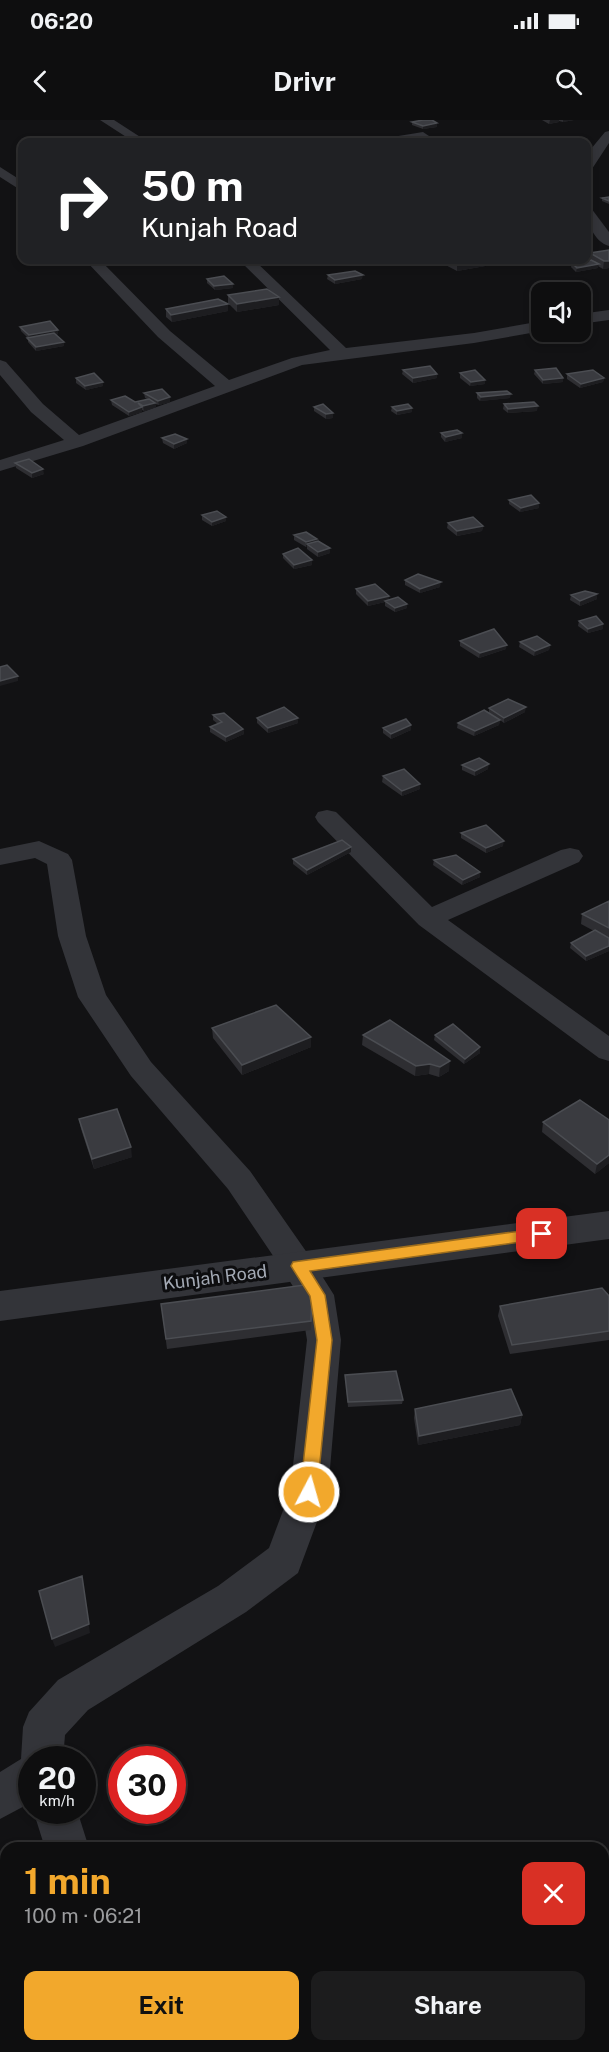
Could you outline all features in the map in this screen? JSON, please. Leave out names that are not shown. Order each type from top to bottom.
[{"type":"street","points":[[106,120],[135,138]]},
{"type":"street","points":[[591,158],[609,135]]},
{"type":"street","points":[[411,138],[423,136]]},
{"type":"street","points":[[0,171],[18,184]]},
{"type":"street","points":[[591,219],[609,242]]},
{"type":"street","points":[[96,264],[164,334],[226,386]]},
{"type":"street","points":[[250,264],[342,352]]},
{"type":"street","points":[[591,317],[609,315]]},
{"type":"street","points":[[0,466],[76,442],[298,361],[342,352],[474,338],[531,328]]},
{"type":"street","points":[[0,365],[37,408],[76,442]]},
{"type":"street","points":[[327,817],[428,919],[609,1051]]},
{"type":"street","points":[[0,857],[39,849],[58,860],[72,936],[92,997],[141,1069],[239,1180],[298,1266],[317,1295],[324,1340],[309,1492],[284,1560],[232,1599],[73,1695],[44,1726],[43,1746]]},
{"type":"street","points":[[428,919],[570,856]]},
{"type":"street","name":"Kunjah Road","points":[[0,1306],[609,1225]]},
{"type":"street","points":[[0,1797],[18,1785]]},
{"type":"street","points":[[59,1824],[65,1842]]},
{"type":"building","points":[[432,120],[437,123],[423,126],[412,122]]},
{"type":"building","points":[[609,250],[609,261],[604,261],[591,253]]},
{"type":"building","points":[[591,260],[599,264],[577,268],[573,264],[591,264]]},
{"type":"building","points":[[355,271],[363,275],[335,280],[328,275]]},
{"type":"building","points":[[224,276],[233,284],[214,286],[207,279]]},
{"type":"building","points":[[267,289],[279,297],[237,304],[228,295]]},
{"type":"building","points":[[218,299],[228,304],[171,315],[166,309]]},
{"type":"building","points":[[50,321],[58,330],[29,335],[20,327]]},
{"type":"building","points":[[54,333],[64,342],[36,347],[27,338]]},
{"type":"building","points":[[430,366],[437,374],[413,378],[403,370]]},
{"type":"building","points":[[556,368],[563,378],[543,380],[535,370]]},
{"type":"building","points":[[475,370],[485,380],[471,382],[460,373]]},
{"type":"building","points":[[593,370],[604,378],[581,384],[567,374]]},
{"type":"building","points":[[94,373],[103,382],[85,386],[76,378]]},
{"type":"building","points":[[162,389],[170,397],[158,401],[144,393]]},
{"type":"building","points":[[507,391],[511,394],[481,397],[477,393]]},
{"type":"building","points":[[125,396],[135,402],[149,399],[155,403],[143,406],[138,403],[142,407],[129,412],[111,400]]},
{"type":"building","points":[[534,402],[538,406],[508,409],[504,404]]},
{"type":"building","points":[[323,404],[333,413],[326,414],[314,407]]},
{"type":"building","points":[[408,404],[412,408],[397,411],[392,407]]},
{"type":"building","points":[[457,430],[462,433],[446,437],[441,433]]},
{"type":"building","points":[[175,434],[187,439],[174,444],[162,438]]},
{"type":"building","points":[[29,459],[43,469],[32,473],[15,463]]},
{"type":"building","points":[[531,495],[539,503],[521,508],[509,500]]},
{"type":"building","points":[[217,511],[226,517],[212,522],[202,515]]},
{"type":"building","points":[[473,517],[483,526],[457,531],[448,523]]},
{"type":"building","points":[[306,532],[317,539],[306,542],[294,535]]},
{"type":"building","points":[[318,541],[330,548],[318,552],[307,544]]},
{"type":"building","points":[[298,548],[312,560],[294,565],[283,554]]},
{"type":"building","points":[[418,574],[441,582],[420,589],[405,580]]},
{"type":"building","points":[[375,584],[389,596],[368,601],[356,589]]},
{"type":"building","points":[[585,591],[597,594],[580,601],[571,595]]},
{"type":"building","points":[[398,597],[407,604],[395,608],[385,601]]},
{"type":"building","points":[[596,616],[603,624],[588,629],[579,621]]},
{"type":"building","points":[[494,629],[507,645],[480,653],[460,641]]},
{"type":"building","points":[[537,636],[550,645],[535,651],[520,642]]},
{"type":"building","points":[[7,665],[18,676],[0,681],[0,667]]},
{"type":"building","points":[[508,699],[526,707],[504,718],[489,708]]},
{"type":"building","points":[[284,707],[298,718],[268,728],[257,718]]},
{"type":"building","points":[[484,710],[500,720],[475,731],[458,723]]},
{"type":"building","points":[[224,713],[243,729],[226,737],[210,727],[222,722],[213,715]]},
{"type":"building","points":[[406,719],[411,725],[391,734],[383,728]]},
{"type":"building","points":[[479,758],[489,764],[475,771],[462,765]]},
{"type":"building","points":[[404,769],[420,784],[402,791],[383,776]]},
{"type":"building","points":[[486,825],[504,841],[486,848],[461,833]]},
{"type":"building","points":[[342,840],[351,847],[307,870],[293,859]]},
{"type":"building","points":[[456,855],[480,872],[463,880],[434,860]]},
{"type":"building","points":[[609,901],[609,928],[582,914]]},
{"type":"building","points":[[595,930],[609,938],[609,946],[586,956],[571,943]]},
{"type":"building","points":[[276,1005],[311,1037],[242,1065],[212,1028]]},
{"type":"building","points":[[390,1020],[450,1061],[440,1067],[430,1064],[416,1066],[363,1035]]},
{"type":"building","points":[[453,1024],[480,1047],[465,1059],[435,1035]]},
{"type":"building","points":[[580,1100],[609,1120],[609,1155],[597,1164],[543,1122]]},
{"type":"building","points":[[117,1109],[131,1147],[92,1159],[79,1119]]},
{"type":"building","points":[[312,1284],[311,1321],[166,1339],[161,1304]]},
{"type":"building","points":[[602,1288],[609,1296],[609,1331],[512,1345],[500,1306]]},
{"type":"building","points":[[396,1371],[403,1400],[348,1402],[345,1375]]},
{"type":"building","points":[[511,1389],[522,1415],[419,1436],[415,1409]]},
{"type":"building","points":[[82,1576],[89,1624],[52,1639],[39,1591]]},
{"type":"route","points":[[309,1492],[324,1340],[317,1295],[298,1266],[542,1234]]}]
